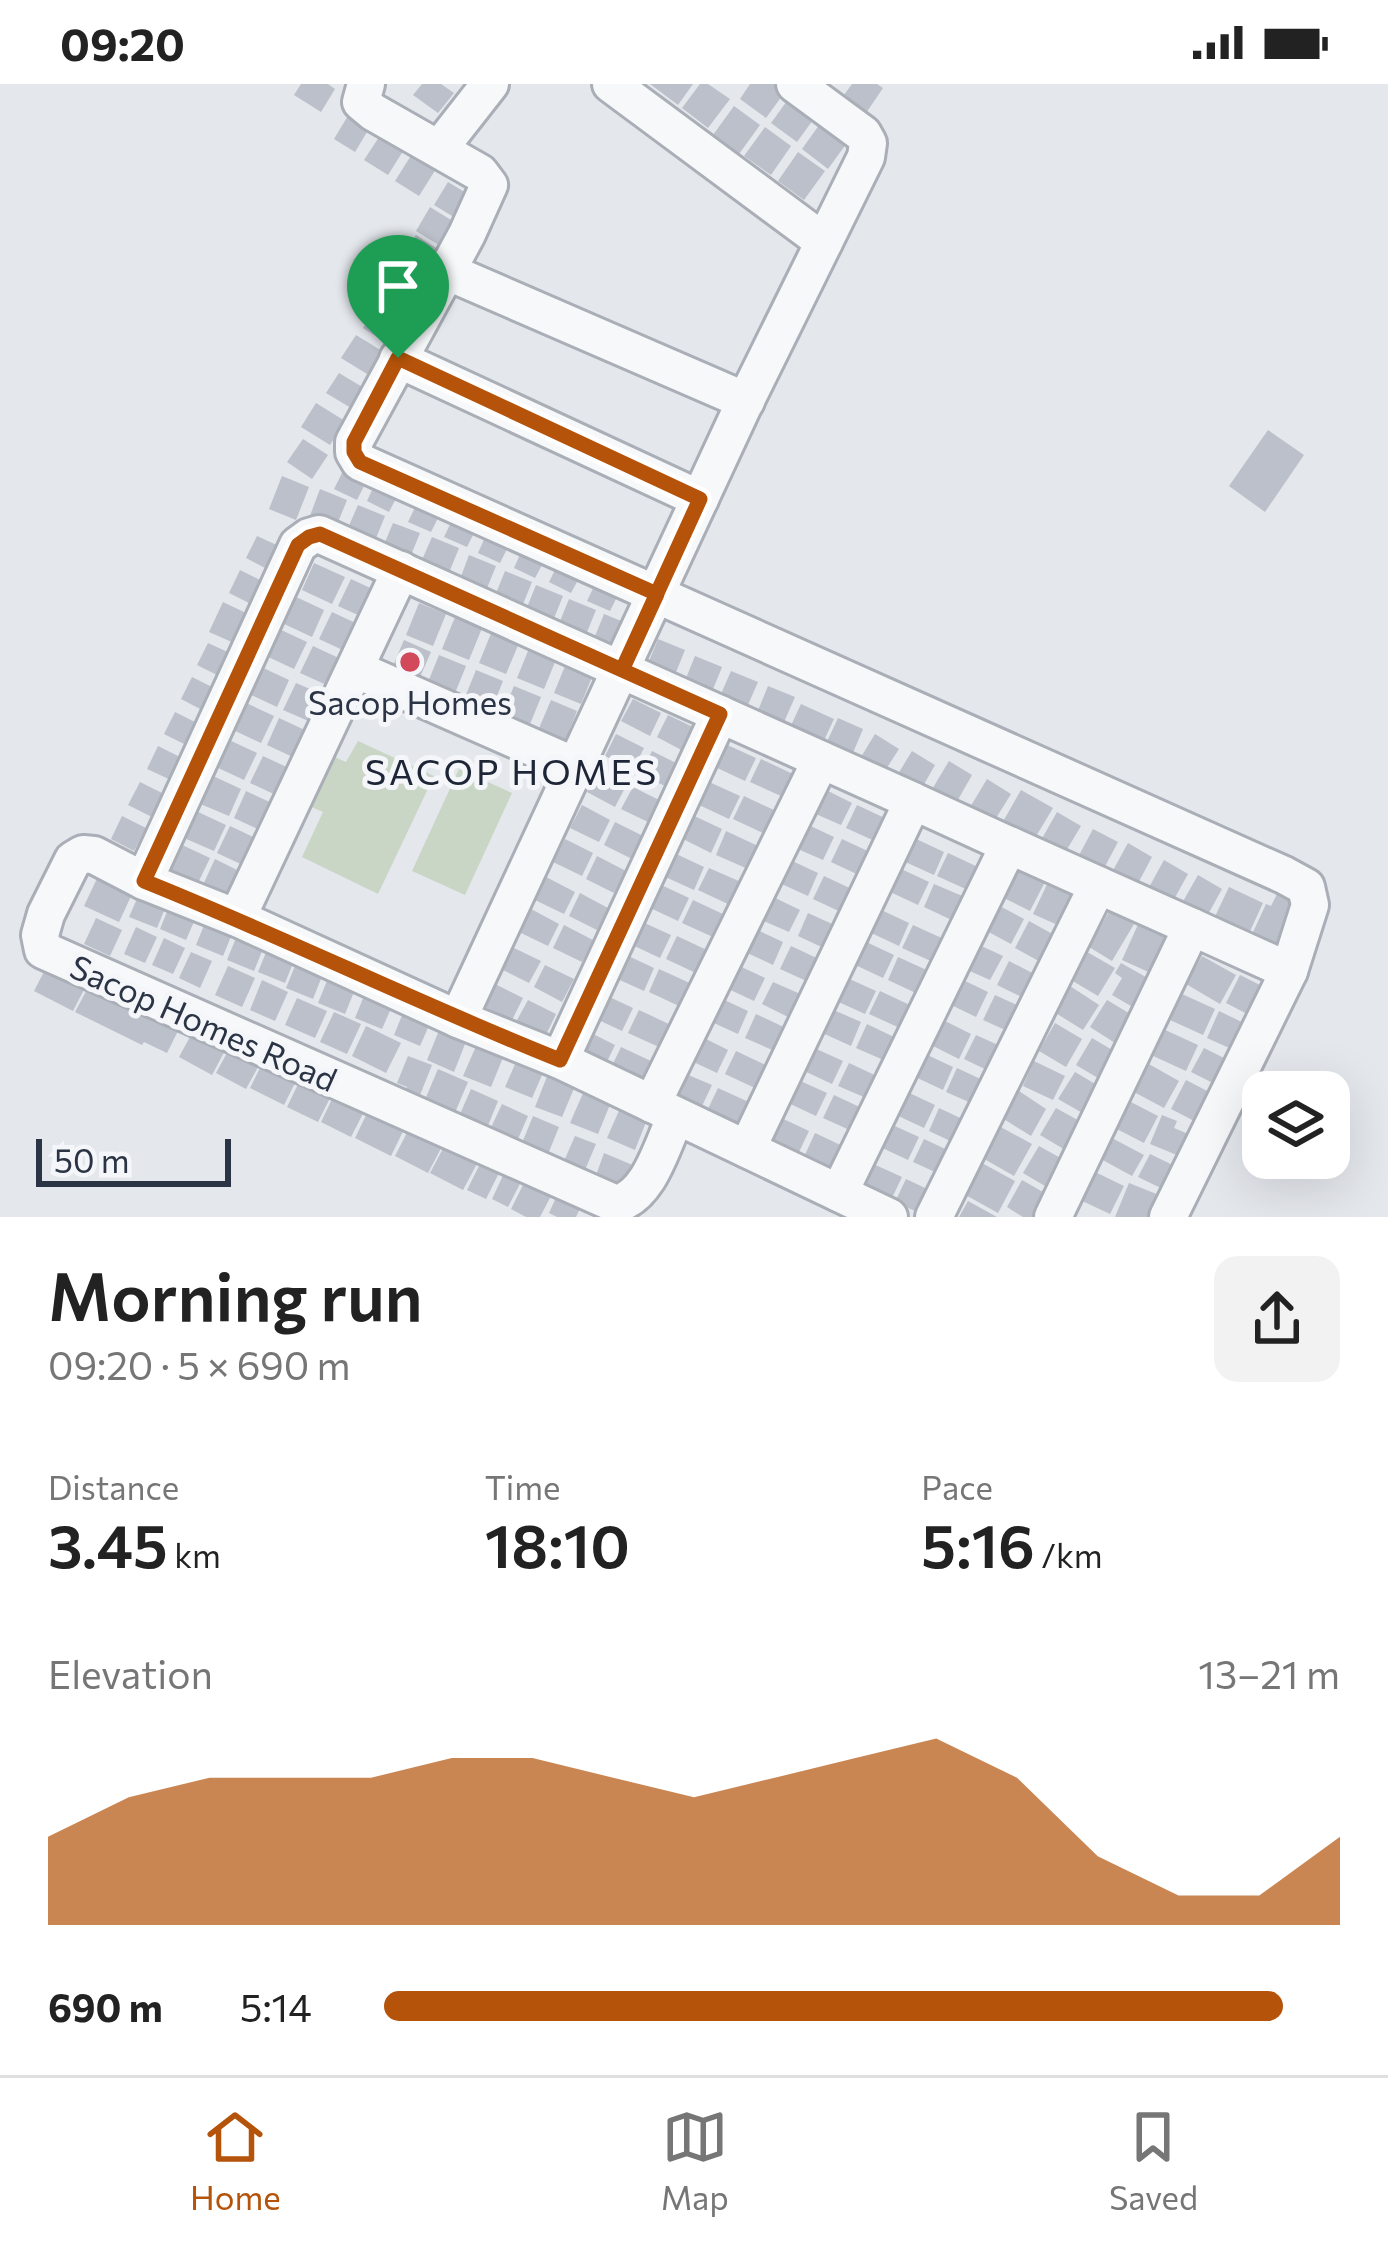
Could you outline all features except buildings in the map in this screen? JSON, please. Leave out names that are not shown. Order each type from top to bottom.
[{"type":"street","points":[[366,84],[361,102],[373,112],[480,173],[489,185],[354,442],[360,462],[1306,887],[1310,905],[1289,971],[1168,1217]]},
{"type":"street","points":[[439,149],[490,84]]},
{"type":"street","points":[[611,84],[824,242]]},
{"type":"street","points":[[458,1019],[746,401],[866,157],[868,142],[863,134],[795,84]]},
{"type":"street","points":[[446,271],[746,401]]},
{"type":"street","points":[[398,358],[700,499]]},
{"type":"street","points":[[144,881],[298,545],[320,534],[1289,971]]},
{"type":"street","points":[[237,918],[400,570]]},
{"type":"street","points":[[355,669],[575,766]]},
{"type":"street","points":[[560,1060],[720,714]]},
{"type":"street","points":[[664,1110],[820,760]]},
{"type":"street","points":[[746,1149],[914,801]]},
{"type":"street","points":[[839,1193],[1009,845]]},
{"type":"street","name":"Sacop Homes Road","points":[[664,1110],[641,1192],[616,1204],[43,950],[40,935],[46,914],[73,860],[82,854],[94,855],[144,881],[560,1060],[889,1217]]},
{"type":"street","points":[[934,1217],[1098,885]]},
{"type":"street","points":[[1053,1217],[1192,927]]},
{"type":"green space","points":[[358,741],[434,776],[378,894],[302,857],[323,812],[298,801],[321,751],[346,762]]},
{"type":"green space","points":[[459,769],[512,793],[465,895],[412,871]]},
{"type":"place","name":"Sacop Homes","points":[[410,662]]},
{"type":"district","name":"SACOP HOMES","points":[[512,770]]},
{"type":"route","points":[[398,358],[354,442],[360,462],[657,594],[622,670],[720,714],[560,1060],[144,881],[298,545],[309,537],[320,534],[622,670],[657,594],[700,499],[398,358]]}]
